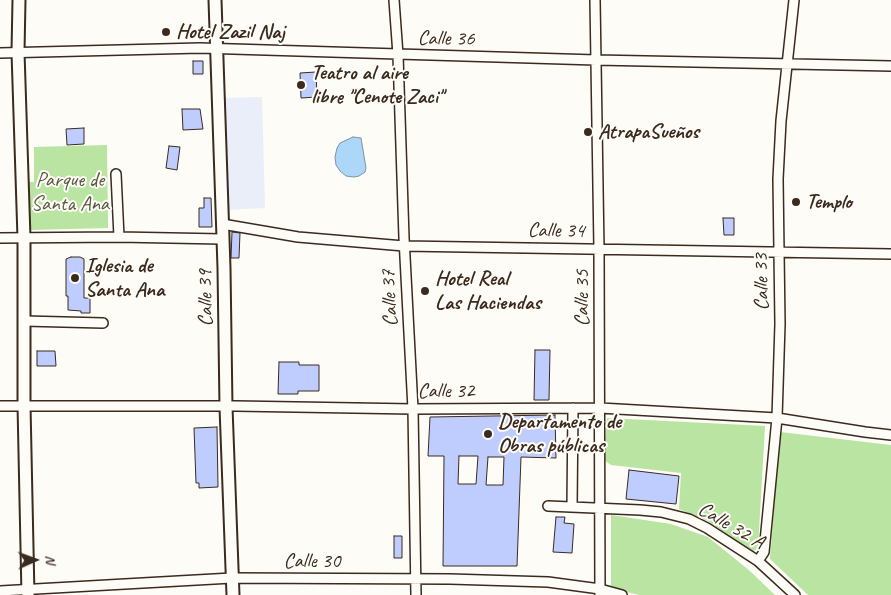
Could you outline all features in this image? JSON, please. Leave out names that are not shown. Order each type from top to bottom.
[{"type":"main road","points":[[19,0],[18,52],[24,238],[24,405],[28,592]]},
{"type":"main road","name":"Calle 39","points":[[215,0],[233,595]]},
{"type":"street","name":"Calle 37","points":[[394,0],[413,409],[416,595]]},
{"type":"street","name":"Calle 35","points":[[595,0],[599,249],[600,592]]},
{"type":"street","name":"Calle 33","points":[[758,561],[764,552],[777,418],[780,324],[778,179],[781,121],[794,0]]},
{"type":"street","name":"Calle 36","points":[[0,53],[216,49],[891,66]]},
{"type":"street","points":[[116,174],[119,237]]},
{"type":"street","name":"Calle 34","points":[[222,224],[298,237],[404,246],[891,254]]},
{"type":"street","points":[[0,238],[119,237],[222,240]]},
{"type":"street","points":[[24,321],[103,323]]},
{"type":"street","name":"Calle 32","points":[[0,406],[413,409],[600,408],[777,418],[891,435]]},
{"type":"street","points":[[572,507],[573,408]]},
{"type":"street","name":"Calle 32 A","points":[[548,506],[599,507],[661,512],[689,519],[707,528],[758,561],[795,595]]},
{"type":"street","name":"Calle 30","points":[[0,590],[28,592],[232,578],[415,579],[548,582],[622,595]]},
{"type":"shaded area","points":[[262,97],[265,208],[226,210],[222,98]]},
{"type":"green space","name":"Parque de Santa Ana","points":[[107,145],[108,228],[30,230],[28,182],[34,182],[34,147]]},
{"type":"green space","points":[[607,418],[765,426],[758,548],[751,553],[708,521],[679,509],[681,473],[611,465],[604,460]]},
{"type":"green space","points":[[780,432],[891,445],[891,595],[808,595],[770,559]]},
{"type":"green space","points":[[611,515],[671,524],[708,537],[750,571],[775,595],[639,595],[611,588]]},
{"type":"water","points":[[353,137],[361,138],[366,168],[365,172],[354,177],[346,176],[340,171],[336,165],[335,157],[340,143]]},
{"type":"building","points":[[193,61],[203,61],[203,74],[193,74]]},
{"type":"building","points":[[316,72],[317,97],[301,98],[300,73]]},
{"type":"building","points":[[182,109],[200,109],[203,129],[183,130]]},
{"type":"building","points":[[84,128],[84,144],[67,145],[66,129]]},
{"type":"building","points":[[169,146],[180,147],[177,170],[166,168]]},
{"type":"building","points":[[204,198],[211,198],[212,227],[199,227],[199,208],[204,208]]},
{"type":"building","points":[[723,218],[734,218],[734,235],[724,235]]},
{"type":"building","points":[[232,232],[240,233],[239,258],[231,258]]},
{"type":"building","name":"Iglesia de Santa Ana","points":[[71,257],[84,259],[84,298],[90,298],[90,313],[68,310],[66,259]]},
{"type":"building","points":[[535,350],[550,350],[549,400],[534,400]]},
{"type":"building","points":[[37,351],[55,351],[56,366],[37,366]]},
{"type":"building","points":[[279,362],[319,365],[319,391],[298,391],[298,394],[278,394]]},
{"type":"building","points":[[555,415],[556,458],[521,457],[517,566],[443,566],[444,456],[428,456],[430,417]],"holes":[[[459,456],[478,456],[476,484],[458,484]],[[488,457],[504,457],[503,485],[486,485]]]},
{"type":"building","points":[[217,427],[218,487],[199,488],[199,483],[196,483],[194,428]]},
{"type":"building","points":[[629,470],[679,476],[676,504],[626,499]]},
{"type":"building","points":[[556,517],[565,517],[564,523],[574,524],[572,553],[553,552]]},
{"type":"building","points":[[394,536],[402,536],[402,558],[394,558]]},
{"type":"place","name":"Hotel Zazil Naj","points":[[166,32]]},
{"type":"place","name":"Teatro al aire libre \"Cenote Zaci\"","points":[[301,85]]},
{"type":"place","name":"AtrapaSueños","points":[[588,132]]},
{"type":"place","name":"Templo","points":[[796,202]]},
{"type":"place","name":"Iglesia de Santa Ana","points":[[75,278]]},
{"type":"place","name":"Hotel Real Las Haciendas","points":[[425,291]]},
{"type":"place","name":"Departamento de Obras públicas","points":[[488,434]]}]
